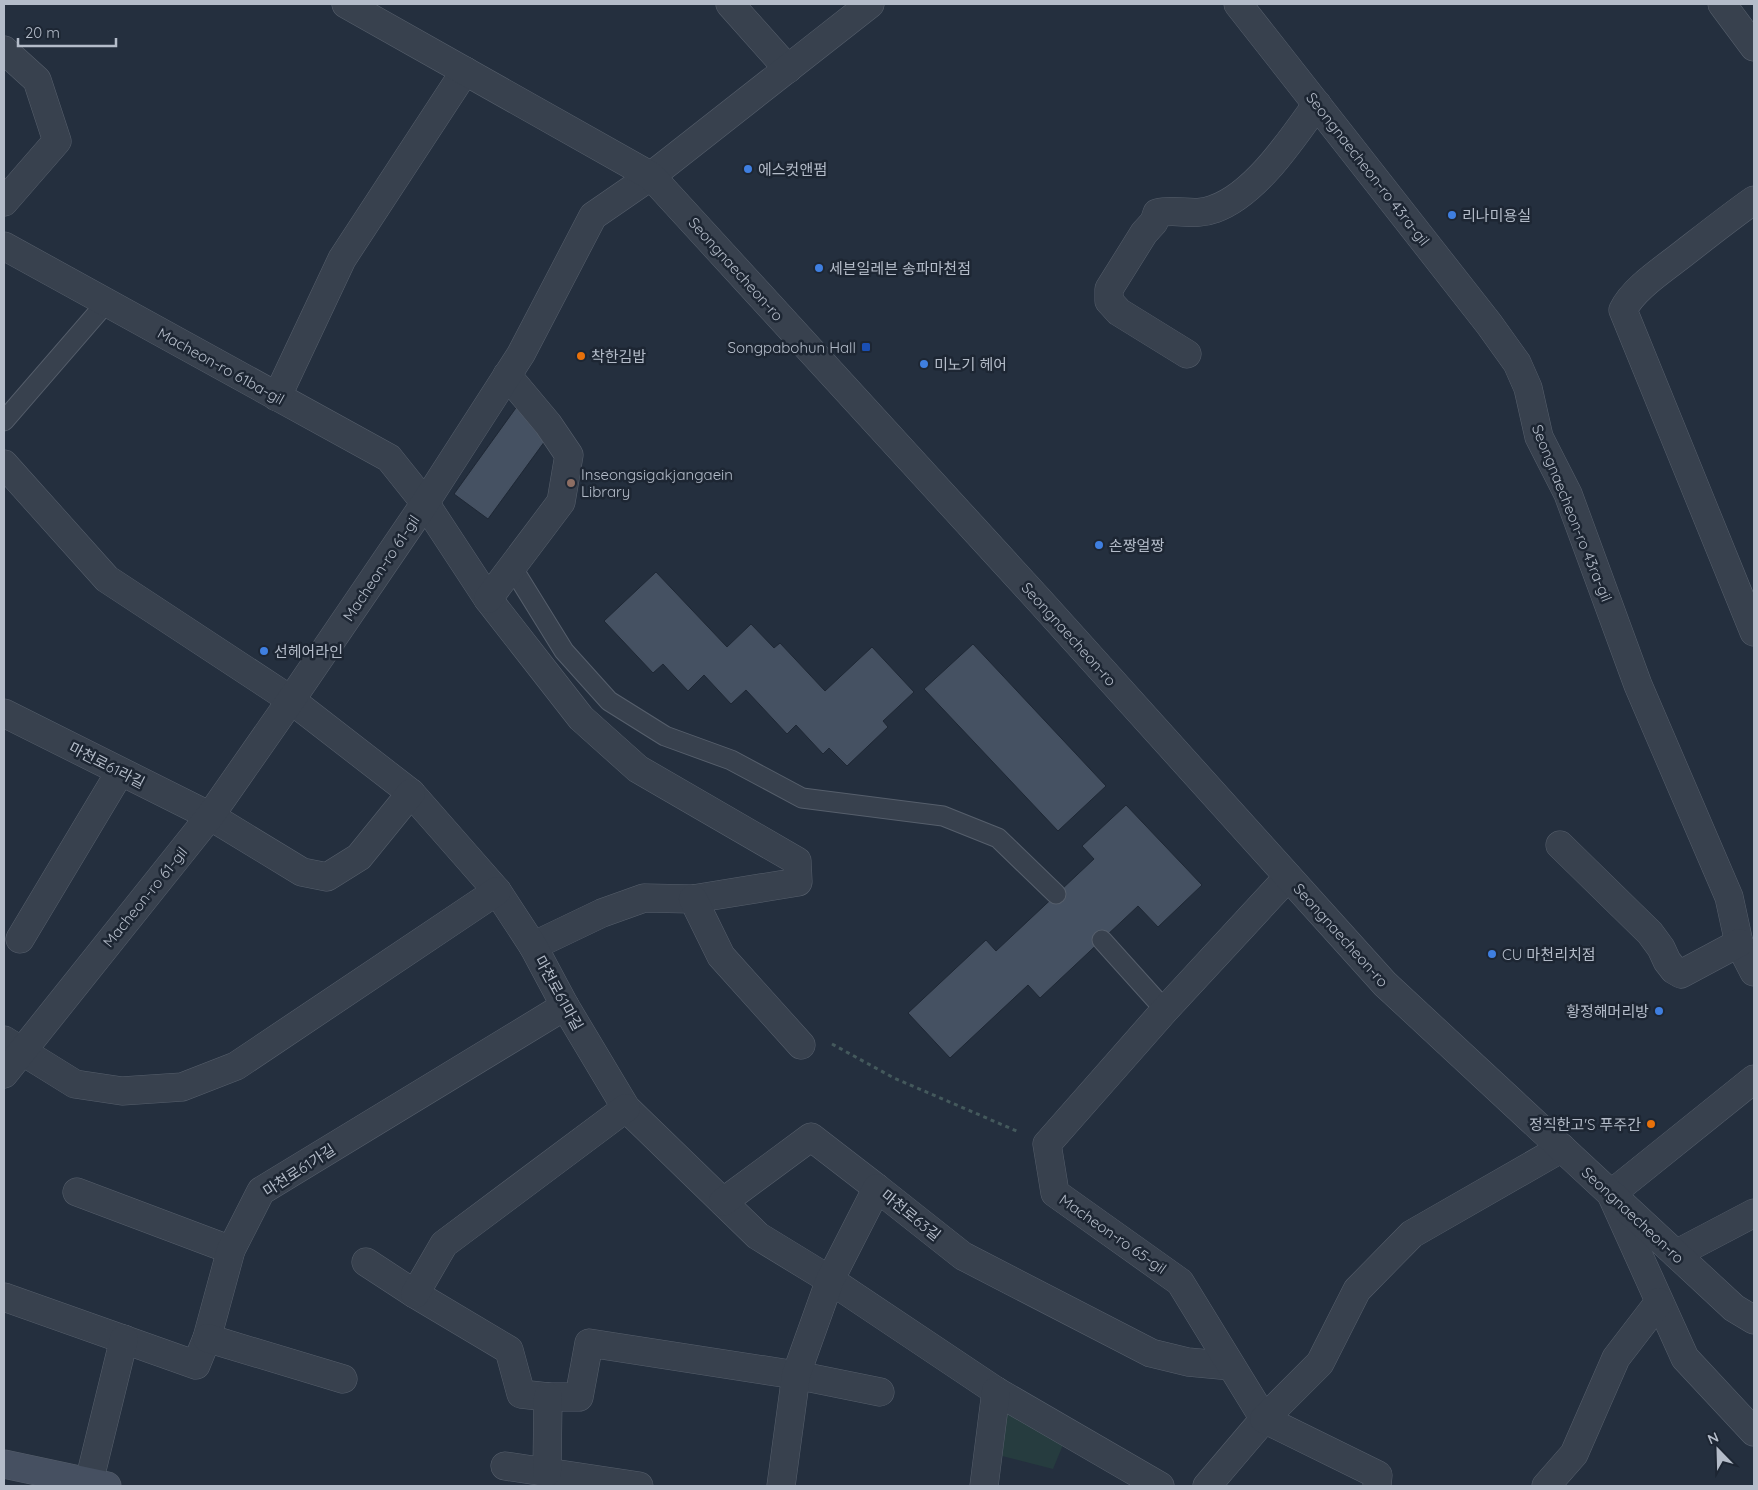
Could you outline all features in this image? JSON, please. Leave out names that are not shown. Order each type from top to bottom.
[{"type":"main road","points":[[4,1464],[98,1484]]},
{"type":"street","name":"Seongnaecheon-ro","points":[[346,4],[651,176],[1039,600],[1385,984],[1734,1308],[1754,1320]]},
{"type":"street","points":[[730,4],[788,69]]},
{"type":"street","name":"Macheon-ro 61-gil","points":[[4,1074],[12,1045],[210,816],[291,700],[425,503],[521,354],[593,216],[651,176],[870,4]]},
{"type":"street","name":"Seongnaecheon-ro 43ra-gil","points":[[1238,4],[1489,324],[1517,363],[1528,388],[1539,437],[1568,494],[1638,685],[1729,897],[1738,943],[1754,972]]},
{"type":"street","points":[[1722,4],[1754,47]]},
{"type":"street","points":[[4,50],[37,80],[57,141],[4,202]]},
{"type":"street","points":[[277,397],[342,259],[466,71]]},
{"type":"street","points":[[1187,354],[1119,312],[1109,301],[1109,289],[1144,233],[1154,222],[1158,213],[1169,210],[1196,214],[1213,210],[1232,201],[1280,156],[1317,104]]},
{"type":"street","points":[[1754,200],[1709,232],[1660,272],[1627,301],[1623,310],[1754,632]]},
{"type":"street","name":"Macheon-ro 61ba-gil","points":[[4,246],[389,458],[425,503],[488,599],[581,718],[638,769],[798,861],[798,882],[693,899]]},
{"type":"street","points":[[488,599],[561,502],[569,455],[548,424],[507,375]]},
{"type":"street","name":"마천로61마길","points":[[4,464],[107,579],[291,700],[411,793],[497,891],[533,946],[564,1006],[626,1108],[758,1236],[830,1280],[996,1391],[1160,1486]]},
{"type":"street","name":"마천로61라길","points":[[4,713],[210,816],[302,872],[327,877],[358,857],[411,793]]},
{"type":"street","points":[[20,939],[120,772]]},
{"type":"street","points":[[1560,844],[1650,933],[1674,970],[1681,974],[1738,943]]},
{"type":"street","points":[[1047,1144],[1165,1010],[1288,877]]},
{"type":"street","points":[[12,1045],[75,1084],[122,1091],[182,1087],[236,1066],[497,891]]},
{"type":"street","points":[[533,946],[602,913],[644,898],[693,899],[721,956],[801,1045]]},
{"type":"street","name":"마천로61가길","points":[[4,1297],[196,1365],[207,1338],[231,1250],[261,1191],[564,1006]]},
{"type":"street","points":[[1754,1079],[1611,1194],[1685,1358],[1754,1432]]},
{"type":"street","points":[[415,1294],[444,1244],[626,1108]]},
{"type":"street","points":[[723,1202],[811,1137],[877,1188]]},
{"type":"street","name":"Macheon-ro 65-gil","points":[[1047,1144],[1055,1193],[1180,1282],[1264,1419]]},
{"type":"street","points":[[1207,1486],[1264,1419],[1320,1362],[1357,1290],[1412,1234],[1562,1148]]},
{"type":"street","name":"마천로63길","points":[[781,1486],[796,1375],[830,1280],[877,1188],[963,1256],[1151,1353],[1188,1362],[1232,1366]]},
{"type":"street","points":[[77,1192],[231,1250]]},
{"type":"street","points":[[1676,1254],[1754,1213]]},
{"type":"street","points":[[366,1262],[415,1294],[509,1350],[520,1394],[548,1397],[579,1397],[589,1343],[796,1375],[880,1392]]},
{"type":"street","points":[[1546,1486],[1574,1454],[1616,1358],[1659,1302]]},
{"type":"street","points":[[207,1338],[343,1379]]},
{"type":"street","points":[[98,1484],[124,1339]]},
{"type":"street","points":[[984,1486],[996,1391]]},
{"type":"street","points":[[547,1472],[548,1397]]},
{"type":"street","points":[[1264,1419],[1378,1475],[1377,1486]]},
{"type":"street","points":[[505,1466],[639,1486]]},
{"type":"lane","points":[[4,421],[106,303]]},
{"type":"lane","points":[[512,568],[564,651],[610,702],[664,736],[731,760],[802,798],[943,816],[998,838],[1056,894]]},
{"type":"lane","points":[[1102,940],[1165,1010]]},
{"type":"path","points":[[828,1042],[894,1078],[1047,1144]]},
{"type":"green space","points":[[1007,1413],[1065,1440],[1053,1469],[1002,1456]]},
{"type":"building","points":[[518,405],[553,430],[488,519],[454,494]]},
{"type":"building","points":[[656,572],[727,647],[751,624],[774,648],[780,643],[825,691],[872,647],[914,692],[883,721],[888,727],[847,766],[829,748],[823,754],[796,725],[787,734],[746,690],[731,704],[704,675],[688,691],[663,664],[653,673],[604,621]]},
{"type":"building","points":[[973,644],[1106,786],[1058,831],[924,689]]},
{"type":"building","points":[[1126,805],[1202,885],[1158,927],[1138,906],[1040,998],[1028,985],[950,1058],[908,1013],[986,940],[996,951],[1094,859],[1082,846]]},
{"type":"place","name":"에스컷앤펌","points":[[748,169]]},
{"type":"place","name":"리나미용실","points":[[1452,215]]},
{"type":"place","name":"세븐일레븐 송파마천점","points":[[819,268]]},
{"type":"place","name":"Songpabohun Hall","points":[[866,347]]},
{"type":"place","name":"착한김밥","points":[[581,356]]},
{"type":"place","name":"미노기 헤어","points":[[924,364]]},
{"type":"place","name":"Inseongsigakjangaein Library","points":[[571,483]]},
{"type":"place","name":"손짱얼짱","points":[[1099,545]]},
{"type":"place","name":"선헤어라인","points":[[264,651]]},
{"type":"place","name":"CU 마천리치점","points":[[1492,954]]},
{"type":"place","name":"황정해머리방","points":[[1659,1011]]},
{"type":"place","name":"정직한고'S 푸주간","points":[[1651,1124]]}]
